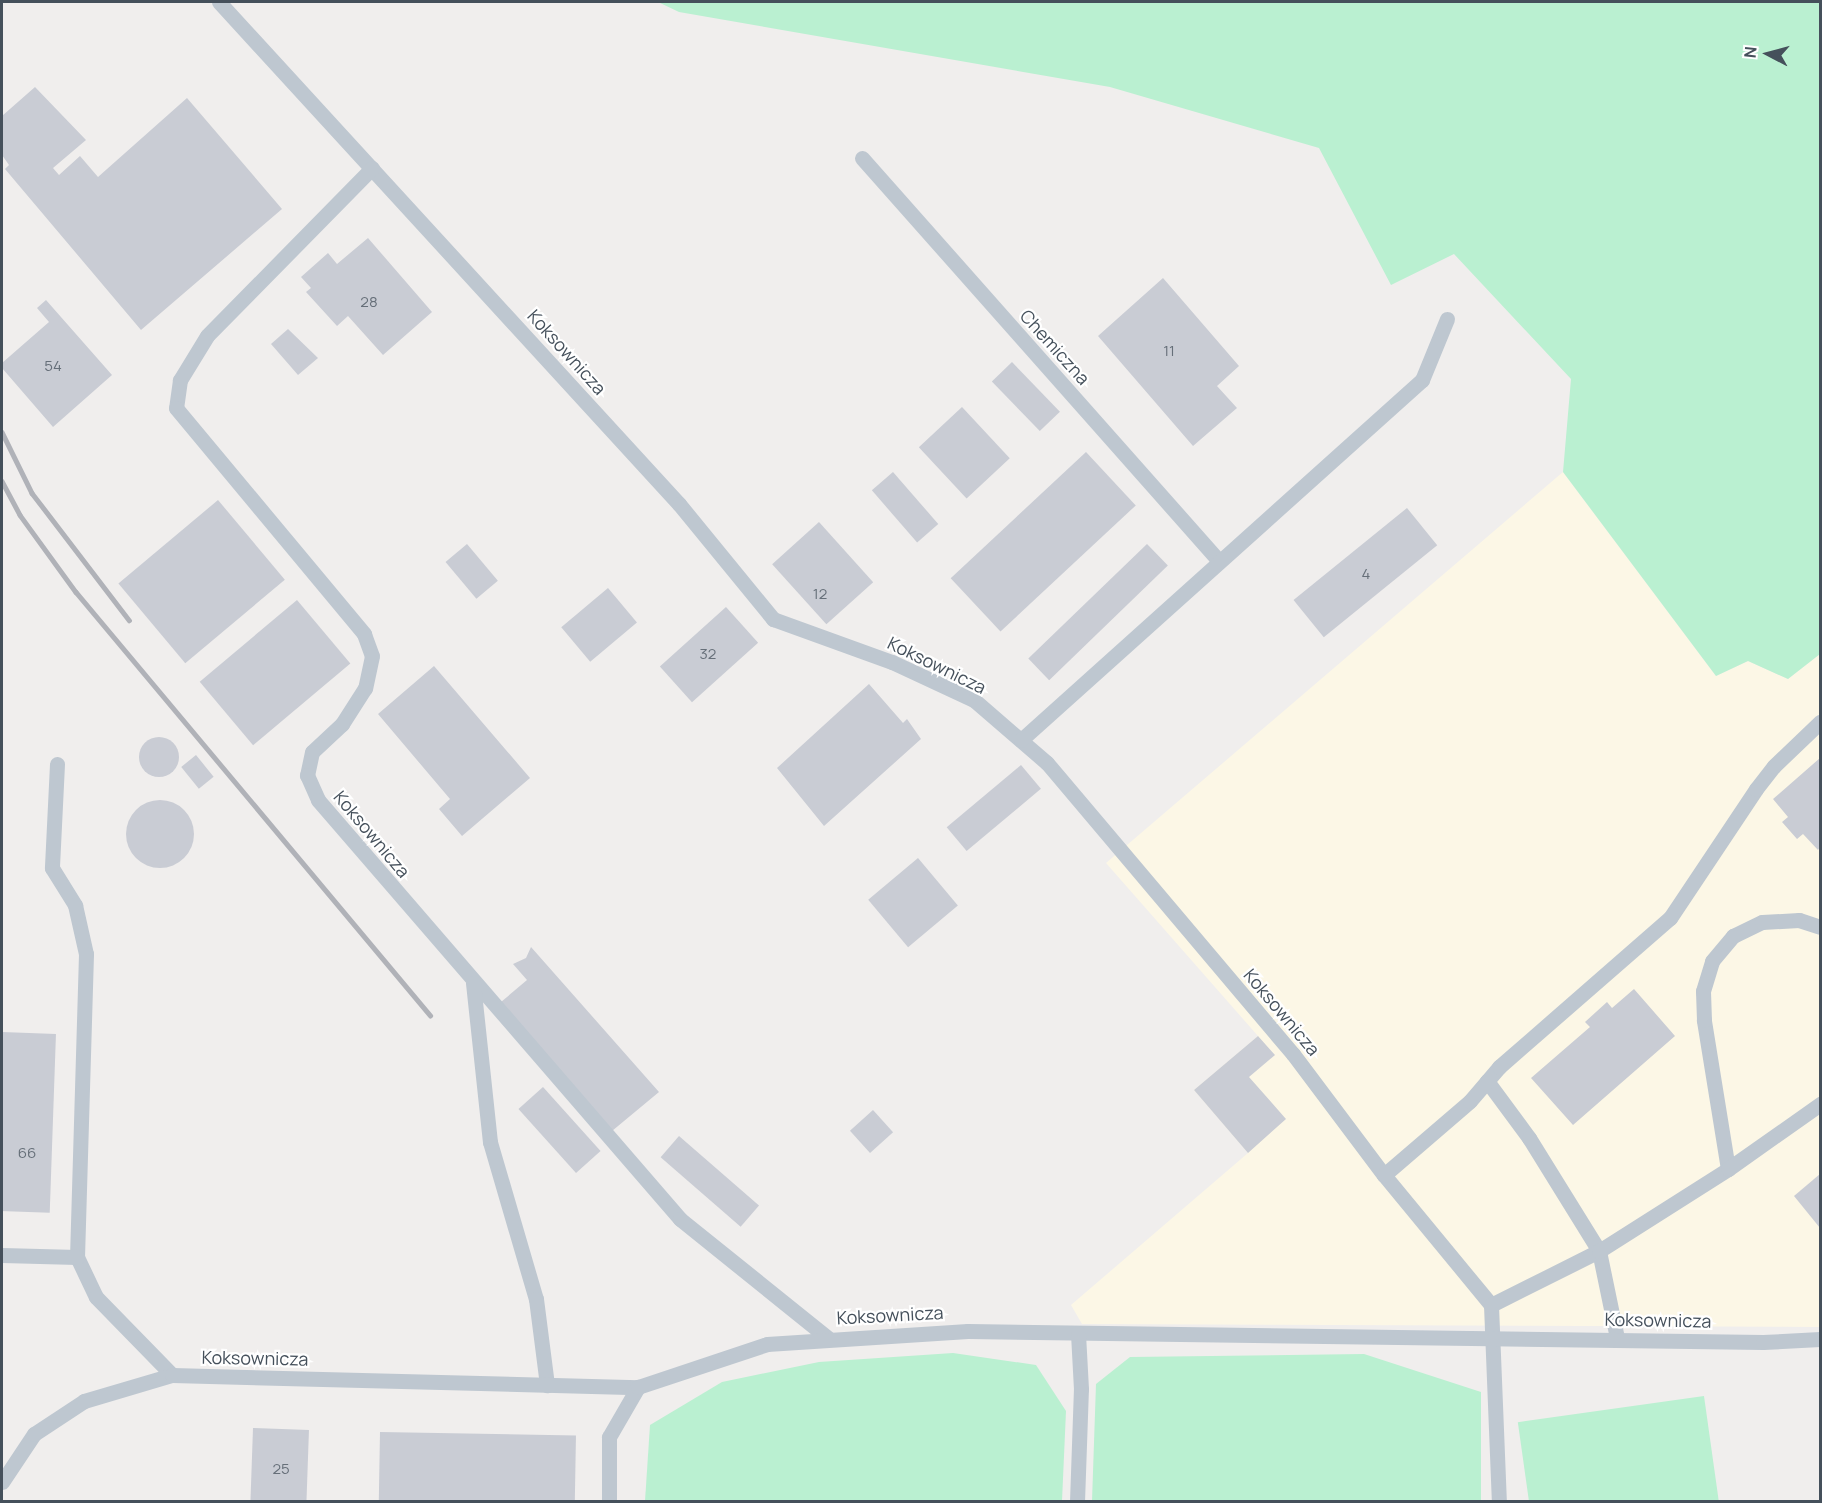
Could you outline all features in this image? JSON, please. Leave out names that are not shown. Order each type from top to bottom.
[{"type":"lane","name":"Koksownicza","points":[[219,2],[679,504],[773,619],[892,662],[974,700],[1047,763],[1293,1054],[1384,1175],[1491,1305]]},
{"type":"lane","name":"Chemiczna","points":[[862,159],[1219,561]]},
{"type":"lane","name":"Koksownicza","points":[[372,168],[207,336],[180,380],[176,408],[364,634],[372,656],[365,688],[342,724],[312,752],[307,774],[318,801],[680,1219],[828,1338]]},
{"type":"lane","points":[[1021,740],[1422,380],[1447,319]]},
{"type":"lane","points":[[1384,1175],[1670,918],[1756,789],[1774,766],[1821,722]]},
{"type":"lane","points":[[57,764],[52,868],[75,905],[86,954],[77,1257],[96,1297],[172,1375]]},
{"type":"lane","points":[[1728,1169],[1704,1020],[1703,991],[1712,961],[1733,936],[1762,922],[1798,920],[1821,927]]},
{"type":"lane","points":[[473,982],[490,1142],[536,1299],[547,1385]]},
{"type":"lane","points":[[1487,1081],[1529,1138],[1599,1251],[1617,1338]]},
{"type":"lane","points":[[1499,1502],[1495,1339],[1491,1305],[1599,1251],[1728,1169],[1821,1104]]},
{"type":"lane","points":[[2,1255],[77,1257]]},
{"type":"lane","name":"Koksownicza","points":[[2,1482],[34,1434],[84,1401],[172,1375],[638,1387],[767,1344],[828,1338],[968,1331],[1495,1339],[1617,1338],[1763,1342],[1821,1339]]},
{"type":"lane","points":[[1077,1502],[1081,1389],[1078,1333]]},
{"type":"lane","points":[[609,1502],[609,1437],[638,1387]]},
{"type":"shaded area","points":[[1563,472],[1716,676],[1748,661],[1788,679],[1820,654],[1820,1327],[1082,1324],[1071,1305],[1248,1153],[1194,1090],[1258,1036],[1106,863]]},
{"type":"green space","points":[[658,2],[1820,2],[1820,654],[1788,679],[1748,661],[1716,676],[1563,472],[1571,379],[1454,254],[1391,285],[1319,148],[1110,87],[679,12]]},
{"type":"green space","points":[[953,1353],[1036,1365],[1066,1411],[1062,1501],[645,1501],[650,1425],[722,1382],[819,1362]]},
{"type":"green space","points":[[1364,1354],[1481,1392],[1481,1501],[1092,1501],[1096,1384],[1130,1357]]},
{"type":"green space","points":[[1704,1396],[1719,1501],[1529,1502],[1518,1422]]},
{"type":"building","points":[[35,87],[86,140],[53,168],[59,175],[80,156],[98,177],[187,98],[282,209],[141,330],[5,169],[9,165],[2,155],[2,116]]},
{"type":"building","points":[[368,238],[432,312],[383,355],[348,316],[337,326],[306,292],[311,288],[301,277],[328,253],[337,264]]},
{"type":"building","points":[[1163,278],[1239,366],[1217,386],[1237,408],[1193,446],[1098,336]]},
{"type":"building","points":[[46,300],[112,375],[53,427],[2,368],[2,363],[49,322],[37,308]]},
{"type":"building","points":[[288,329],[318,358],[298,375],[271,344]]},
{"type":"building","points":[[1012,362],[1060,412],[1040,431],[992,381]]},
{"type":"building","points":[[962,407],[1010,458],[967,498],[919,447]]},
{"type":"building","points":[[1086,452],[1136,505],[1000,632],[951,578]]},
{"type":"building","points":[[893,472],[938,524],[917,542],[872,490]]},
{"type":"building","points":[[218,500],[285,580],[185,663],[118,584]]},
{"type":"building","points":[[1407,508],[1437,545],[1324,637],[1294,600]]},
{"type":"building","points":[[819,522],[873,582],[826,624],[772,564]]},
{"type":"building","points":[[467,544],[498,581],[476,599],[446,562]]},
{"type":"building","points":[[1147,544],[1168,566],[1049,680],[1028,659]]},
{"type":"building","points":[[608,588],[637,622],[590,662],[561,627]]},
{"type":"building","points":[[297,600],[350,664],[253,745],[200,682]]},
{"type":"building","points":[[726,607],[758,643],[692,702],[660,667]]},
{"type":"building","points":[[434,666],[530,778],[462,836],[439,809],[450,799],[378,714]]},
{"type":"building","points":[[869,684],[903,723],[907,719],[921,739],[824,826],[777,768]]},
{"type":"building","points":[[159,737],[167,738],[173,743],[178,749],[178,765],[173,771],[167,776],[159,777],[151,776],[145,771],[140,765],[139,757],[140,749],[145,743],[151,738]]},
{"type":"building","points":[[196,755],[214,777],[199,789],[181,767]]},
{"type":"building","points":[[1820,758],[1820,847],[1818,850],[1803,834],[1797,839],[1782,822],[1788,817],[1773,799]]},
{"type":"building","points":[[1021,765],[1041,789],[967,851],[947,827]]},
{"type":"building","points":[[160,800],[173,803],[184,810],[191,821],[194,834],[191,847],[184,858],[173,865],[160,868],[147,865],[136,858],[129,847],[126,834],[129,821],[136,810],[147,803]]},
{"type":"building","points":[[918,858],[958,905],[908,947],[868,900]]},
{"type":"building","points":[[531,947],[659,1092],[612,1131],[501,1002],[527,980],[513,964],[526,958]]},
{"type":"building","points":[[1634,989],[1675,1036],[1573,1125],[1531,1078],[1590,1027],[1585,1022],[1607,1002],[1612,1008]]},
{"type":"building","points":[[2,1032],[56,1034],[50,1213],[2,1211]]},
{"type":"building","points":[[1258,1036],[1275,1055],[1249,1077],[1286,1119],[1248,1153],[1194,1090]]},
{"type":"building","points":[[543,1087],[601,1151],[576,1173],[518,1109]]},
{"type":"building","points":[[873,1110],[893,1132],[870,1153],[850,1131]]},
{"type":"building","points":[[679,1136],[759,1206],[741,1227],[661,1157]]},
{"type":"building","points":[[1820,1174],[1820,1228],[1794,1196]]},
{"type":"building","points":[[253,1428],[309,1430],[306,1502],[250,1502]]},
{"type":"building","points":[[380,1432],[576,1435],[575,1502],[379,1502]]},
{"type":"railway","points":[[2,432],[32,493],[129,620]]},
{"type":"railway","points":[[2,481],[20,515],[76,592],[430,1015]]}]
